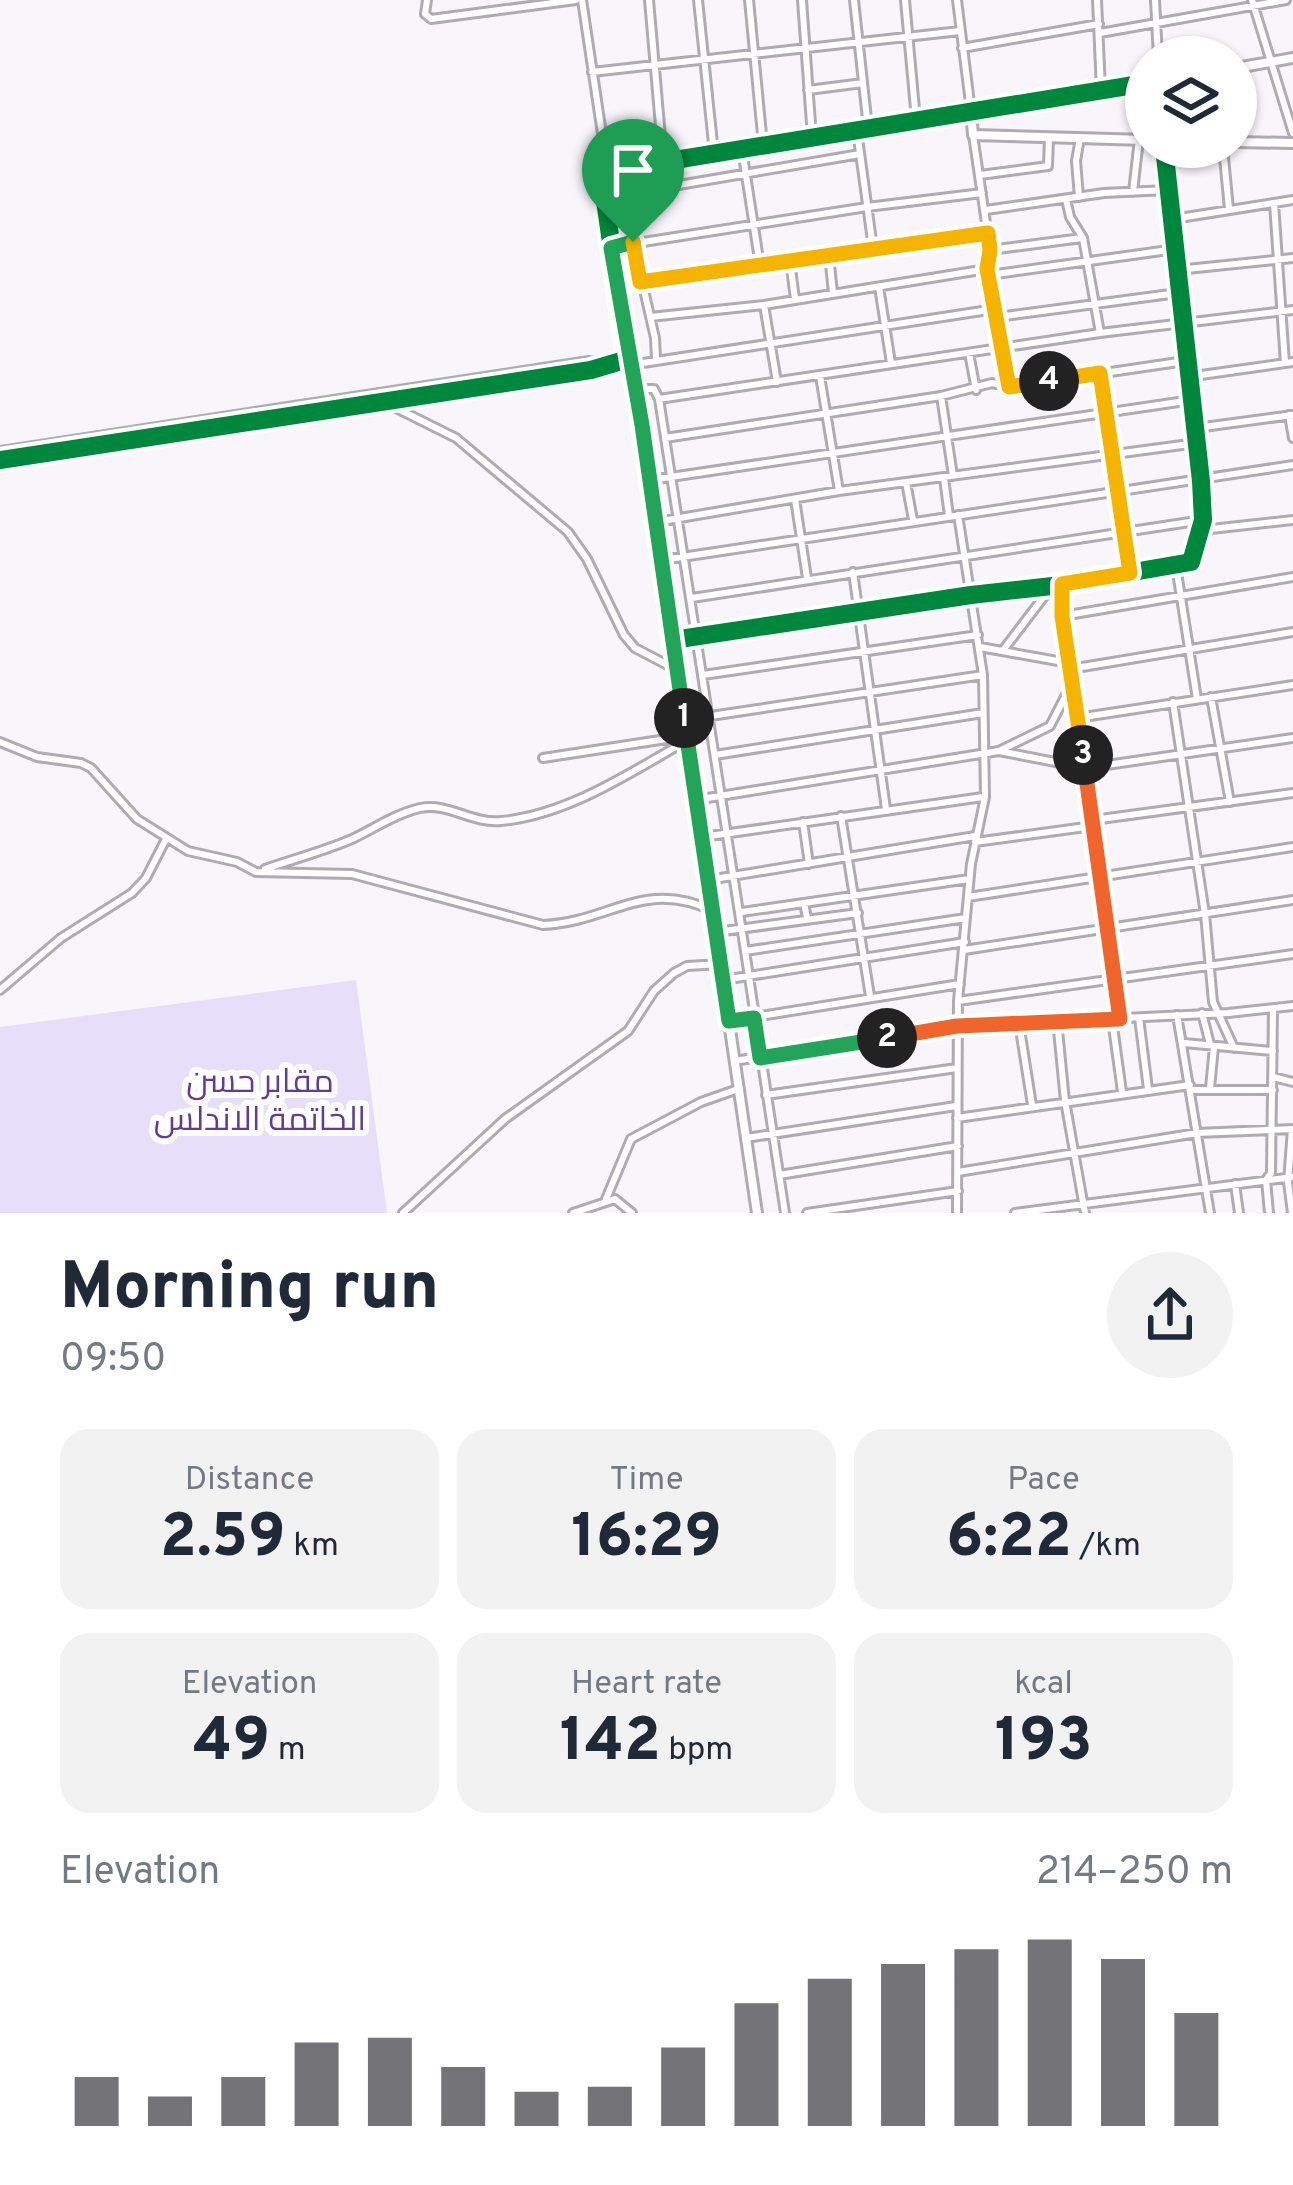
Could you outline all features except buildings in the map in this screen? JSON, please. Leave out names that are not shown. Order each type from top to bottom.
[{"type":"street","points":[[427,0],[425,14],[431,19],[579,0],[608,174],[605,202],[616,286],[650,480],[758,1213]]},
{"type":"street","points":[[649,0],[663,160]]},
{"type":"street","points":[[698,0],[714,153]]},
{"type":"street","points":[[749,0],[763,145]]},
{"type":"street","points":[[802,0],[812,137]]},
{"type":"street","points":[[854,0],[863,83],[860,154],[873,248]]},
{"type":"street","points":[[905,0],[916,120]]},
{"type":"street","points":[[957,0],[990,250],[987,272],[1009,387]]},
{"type":"street","points":[[1097,0],[1101,90]]},
{"type":"street","points":[[1155,0],[1157,36]]},
{"type":"street","points":[[962,48],[1099,28],[1156,25],[1286,0]]},
{"type":"street","points":[[1253,4],[1293,133]]},
{"type":"street","points":[[592,72],[960,32]]},
{"type":"street","points":[[1257,64],[1293,58]]},
{"type":"street","points":[[808,89],[863,83]]},
{"type":"street","points":[[608,174],[663,160],[1125,86]]},
{"type":"street","points":[[973,134],[1125,139]]},
{"type":"street","points":[[979,175],[1048,166],[1049,137]]},
{"type":"street","points":[[1079,197],[1076,161],[1080,138]]},
{"type":"street","points":[[1257,142],[1293,143]]},
{"type":"street","points":[[742,148],[760,266]]},
{"type":"street","points":[[656,360],[633,242],[631,198],[636,190],[860,154]]},
{"type":"street","points":[[1133,192],[1137,168]]},
{"type":"street","points":[[673,640],[1191,562],[1202,530],[1201,481],[1165,168]]},
{"type":"street","points":[[1225,168],[1229,210]]},
{"type":"street","points":[[984,210],[1167,190]]},
{"type":"street","points":[[611,248],[867,206],[982,193]]},
{"type":"street","points":[[1066,199],[1083,238],[1100,333]]},
{"type":"street","points":[[1173,219],[1293,200]]},
{"type":"street","points":[[1187,377],[1289,363],[1280,312],[1274,203]]},
{"type":"street","points":[[616,286],[988,233]]},
{"type":"street","points":[[990,250],[1083,238]]},
{"type":"street","points":[[650,317],[1176,250]]},
{"type":"street","points":[[829,255],[833,295]]},
{"type":"street","points":[[1176,271],[1293,258]]},
{"type":"street","points":[[790,261],[795,299]]},
{"type":"street","points":[[879,287],[891,363]]},
{"type":"street","points":[[0,456],[589,362],[656,360],[884,324],[1178,293]]},
{"type":"street","points":[[764,305],[777,382]]},
{"type":"street","points":[[659,399],[1100,333],[1293,310]]},
{"type":"street","points":[[969,353],[976,390]]},
{"type":"street","points":[[665,438],[940,397],[992,383],[1009,387],[1185,361]]},
{"type":"street","points":[[0,456],[591,370],[602,364]]},
{"type":"street","points":[[1100,373],[1130,573]]},
{"type":"street","points":[[820,375],[839,491]]},
{"type":"street","points":[[634,388],[654,389],[659,399],[785,1213]]},
{"type":"street","points":[[940,397],[948,477],[983,674],[985,797],[969,879],[958,1001],[957,1213]]},
{"type":"street","points":[[650,480],[1192,400]]},
{"type":"street","points":[[383,401],[456,438],[568,532],[624,635],[635,648],[677,670]]},
{"type":"street","points":[[1196,428],[1291,415],[1293,439]]},
{"type":"street","points":[[656,522],[839,491],[1197,443]]},
{"type":"street","points":[[662,560],[1293,465]]},
{"type":"street","points":[[907,482],[914,522]]},
{"type":"street","points":[[795,499],[807,578]]},
{"type":"street","points":[[692,598],[1203,520]]},
{"type":"street","points":[[1202,530],[1293,520]]},
{"type":"street","points":[[1176,566],[1197,700]]},
{"type":"street","points":[[853,572],[886,809]]},
{"type":"street","points":[[1062,616],[1293,577]]},
{"type":"street","points":[[1062,584],[1062,616],[1115,977],[1122,1092]]},
{"type":"street","points":[[1004,650],[1052,586]]},
{"type":"street","points":[[980,647],[1069,666],[1293,632]]},
{"type":"street","points":[[703,675],[978,635]]},
{"type":"street","points":[[684,720],[983,674]]},
{"type":"street","points":[[999,752],[1050,725],[1072,684]]},
{"type":"street","points":[[1077,718],[1293,686]]},
{"type":"street","points":[[1211,698],[1230,802]]},
{"type":"street","points":[[1173,702],[1214,1002],[1234,1048]]},
{"type":"street","points":[[715,755],[983,713]]},
{"type":"street","points":[[543,758],[686,739]]},
{"type":"street","points":[[256,872],[422,808],[439,807],[478,820],[500,821],[536,813],[616,783],[686,739]]},
{"type":"street","points":[[695,800],[999,752],[1086,768],[1293,739]]},
{"type":"street","points":[[0,742],[37,757],[91,768],[137,819],[166,839],[188,851],[237,862],[256,872],[352,874],[543,925],[667,896],[688,899],[713,911]]},
{"type":"street","points":[[708,880],[1293,794]]},
{"type":"street","points":[[702,838],[985,797]]},
{"type":"street","points":[[842,817],[870,997]]},
{"type":"street","points":[[802,822],[809,864]]},
{"type":"street","points":[[0,990],[61,938],[132,893],[146,878],[166,839]]},
{"type":"street","points":[[968,897],[1293,847]]},
{"type":"street","points":[[742,912],[969,879]]},
{"type":"street","points":[[723,980],[1108,930],[1293,900]]},
{"type":"street","points":[[804,903],[807,918]]},
{"type":"street","points":[[716,932],[858,913]]},
{"type":"street","points":[[745,950],[966,918]]},
{"type":"street","points":[[958,1001],[1293,954]]},
{"type":"street","points":[[403,1213],[505,1119],[628,1031],[654,991],[674,973],[687,966],[721,964]]},
{"type":"street","points":[[729,1021],[960,985]]},
{"type":"street","points":[[734,1061],[957,1026],[1293,1006]]},
{"type":"street","points":[[1269,1213],[1266,1180],[1271,1173],[1273,1010]]},
{"type":"street","points":[[1202,1013],[1212,1047],[1210,1088]]},
{"type":"street","points":[[1177,1015],[1210,1213]]},
{"type":"street","points":[[1139,1018],[1148,1089]]},
{"type":"street","points":[[1057,1020],[1084,1209]]},
{"type":"street","points":[[1019,1023],[1032,1105]]},
{"type":"street","points":[[1184,1043],[1273,1051]]},
{"type":"street","points":[[766,1095],[957,1068]]},
{"type":"street","points":[[1273,1077],[1293,1082]]},
{"type":"street","points":[[606,1199],[632,1139],[701,1102],[738,1089]]},
{"type":"street","points":[[957,1118],[1148,1089],[1273,1090]]},
{"type":"street","points":[[746,1138],[957,1106]]},
{"type":"street","points":[[958,1172],[1197,1133],[1292,1129],[1292,1213]]},
{"type":"street","points":[[778,1175],[958,1146]]},
{"type":"street","points":[[1015,1213],[1084,1209],[1206,1187],[1291,1178]]},
{"type":"street","points":[[1235,1184],[1239,1213]]},
{"type":"street","points":[[807,1213],[958,1191]]},
{"type":"street","points":[[573,1213],[606,1199],[615,1199],[632,1213]]},
{"type":"green space","name":"مقابر حسن الخاتمة الاندلس","points":[[356,980],[387,1213],[0,1213],[0,1027]]},
{"type":"cycle path","points":[[0,460],[591,370],[628,359],[605,201],[608,174],[614,170],[1125,86]]},
{"type":"cycle path","points":[[673,640],[1191,562],[1203,520],[1201,481],[1166,168]]},
{"type":"route","points":[[988,233],[987,269],[1009,387],[1100,373],[1130,573],[1062,584],[1062,616],[1120,1019],[957,1026],[760,1058],[754,1018],[729,1021],[642,425],[611,248],[633,242],[640,282],[988,233]]}]
